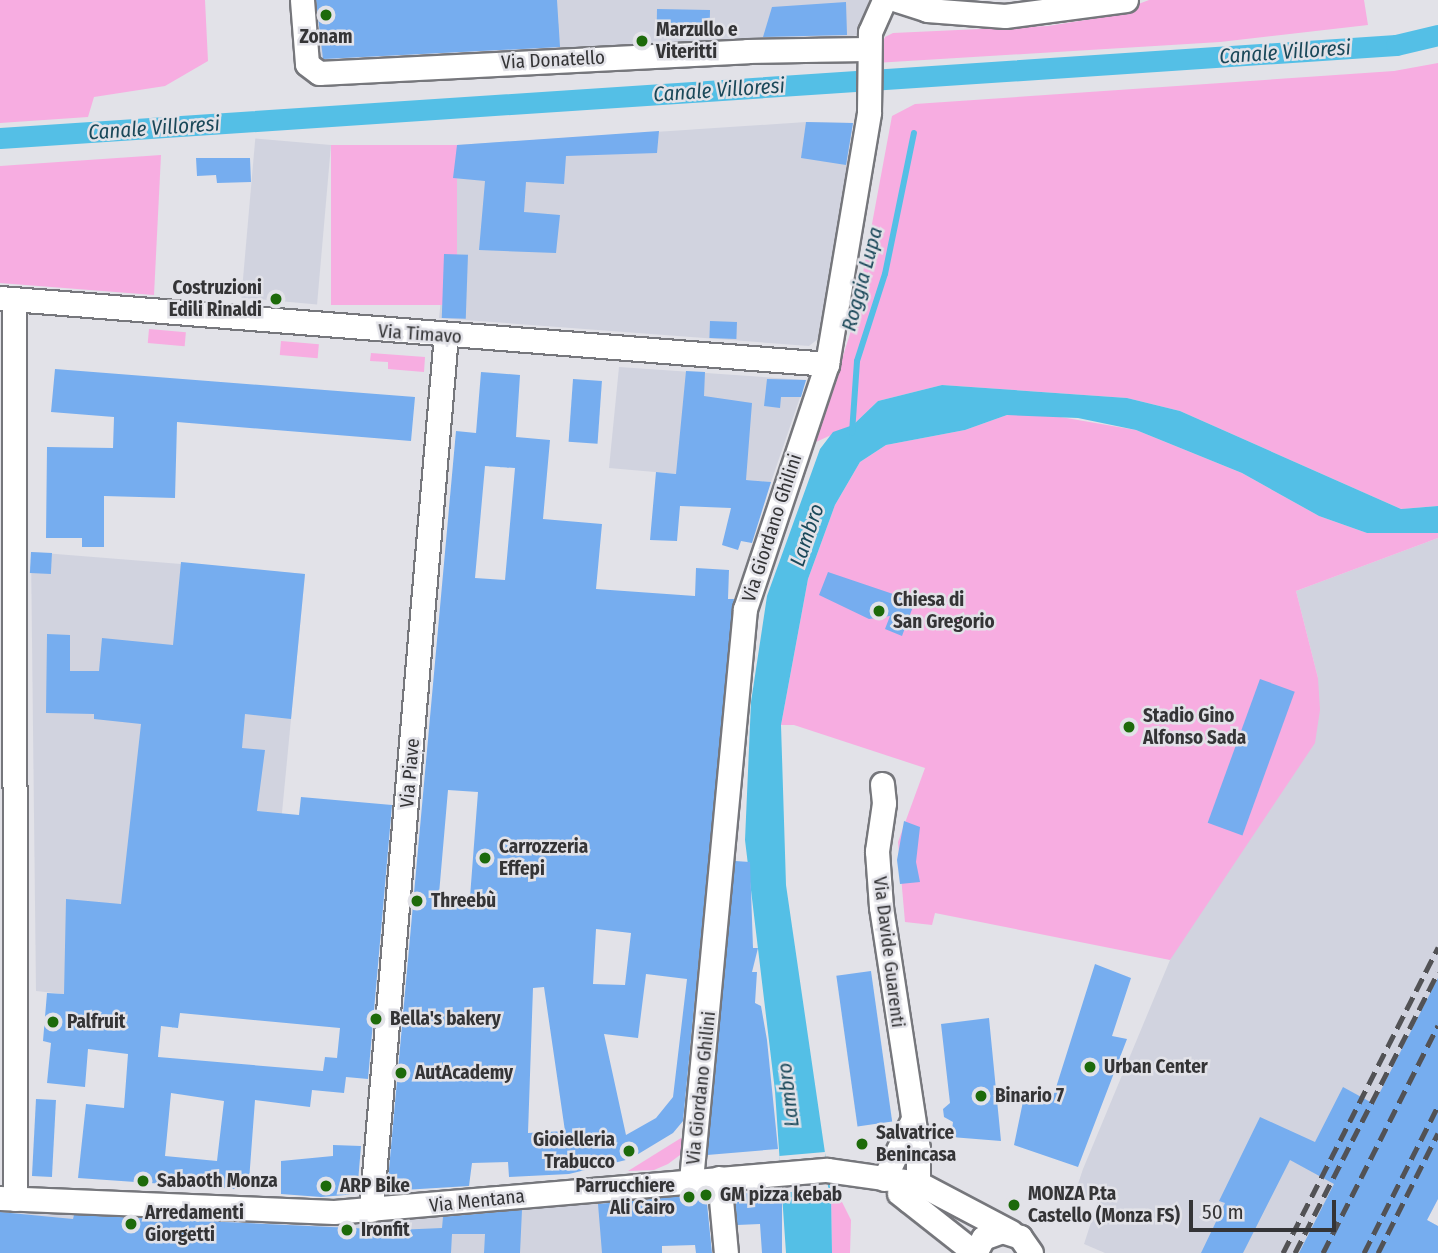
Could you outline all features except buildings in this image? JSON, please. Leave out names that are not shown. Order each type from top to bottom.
[{"type":"street","name":"Via Donatello","points":[[302,0],[307,64],[319,73],[747,51],[868,59]]},
{"type":"street","points":[[868,59],[884,0]]},
{"type":"street","points":[[897,0],[927,10],[1005,16],[1126,0]]},
{"type":"street","name":"Via Giordano Ghilini","points":[[691,1180],[745,609],[827,364],[869,99],[868,59]]},
{"type":"street","points":[[7,300],[7,1198]]},
{"type":"street","name":"Via Timavo","points":[[7,300],[827,364]]},
{"type":"street","name":"Via Piave","points":[[371,1210],[446,336]]},
{"type":"street","name":"Via Davide Guarenti","points":[[882,783],[884,803],[877,851],[881,907],[912,1121],[913,1192]]},
{"type":"street","points":[[884,1179],[912,1121]]},
{"type":"street","name":"Via Mentana","points":[[7,1198],[313,1213],[827,1170],[884,1179],[913,1192]]},
{"type":"street","points":[[719,1178],[726,1253]]},
{"type":"street","points":[[913,1192],[975,1253],[988,1235],[1011,1232]]},
{"type":"street","points":[[913,1192],[1011,1232],[1024,1240],[1031,1253]]},
{"type":"shaded area","points":[[0,0],[205,0],[208,61],[165,86],[94,97],[88,117],[0,123]]},
{"type":"shaded area","points":[[313,0],[869,0],[862,34],[847,37],[317,63]]},
{"type":"shaded area","points":[[1149,0],[1364,0],[1368,25],[1220,42],[875,63],[885,37],[893,33],[1048,26],[1104,17]]},
{"type":"shaded area","points":[[1438,63],[1438,506],[1401,509],[1180,411],[1127,398],[942,385],[878,401],[853,425],[816,442],[854,321],[892,116],[915,104],[1394,71]]},
{"type":"shaded area","points":[[806,122],[853,123],[823,335],[809,346],[439,318],[457,145]]},
{"type":"shaded area","points":[[255,138],[331,145],[317,304],[241,298]]},
{"type":"shaded area","points":[[331,145],[457,145],[457,305],[331,305]]},
{"type":"shaded area","points":[[161,155],[154,295],[0,283],[0,166]]},
{"type":"shaded area","points":[[149,329],[186,332],[185,346],[148,343]]},
{"type":"shaded area","points":[[281,341],[319,344],[318,358],[280,355]]},
{"type":"shaded area","points":[[371,353],[425,357],[424,372],[388,369],[388,362],[370,361]]},
{"type":"shaded area","points":[[619,367],[806,380],[771,482],[609,468]]},
{"type":"shaded area","name":"Stadio Gino Alfonso Sada","points":[[1043,414],[1136,430],[1242,473],[1319,516],[1367,533],[1438,533],[1438,538],[1296,591],[1318,678],[1320,710],[1315,743],[1170,960],[935,913],[932,925],[905,922],[898,842],[925,768],[794,725],[781,725],[808,579],[835,505],[860,462],[886,445],[965,430],[1007,415]]},
{"type":"shaded area","points":[[1438,538],[1438,1199],[1427,1220],[1438,1226],[1438,1253],[1105,1253],[1084,1244],[1098,1201],[1075,1193],[1083,1169],[1170,960],[1318,678],[1296,591]]},
{"type":"shaded area","points":[[31,552],[305,574],[265,989],[64,994],[36,991]]},
{"type":"shaded area","points":[[681,1138],[684,1143],[680,1155],[668,1164],[654,1170],[628,1171]]},
{"type":"shaded area","points":[[831,1194],[841,1200],[851,1220],[850,1253],[832,1253]]},
{"type":"shaded area","points":[[620,1195],[625,1253],[0,1253],[0,1209]]},
{"type":"water","name":"Lambro","points":[[942,385],[1127,398],[1180,411],[1401,509],[1438,506],[1438,533],[1367,533],[1319,516],[1242,473],[1136,430],[1078,418],[1007,415],[965,430],[886,445],[860,462],[835,505],[808,579],[781,725],[786,885],[831,1194],[832,1253],[786,1253],[775,1091],[745,840],[751,702],[767,596],[820,449],[833,432],[853,425],[878,401]]},
{"type":"pier","points":[[825,1152],[828,1189],[782,1193],[779,1156]]},
{"type":"waterway","name":"Canale Villoresi","points":[[0,138],[1396,45],[1438,35]]},
{"type":"waterway","name":"Roggia Lupa","points":[[852,433],[857,361],[885,274],[914,133]]},
{"type":"railway","points":[[1283,1253],[1438,947]]},
{"type":"railway","points":[[1295,1253],[1438,972]]},
{"type":"railway","points":[[1323,1253],[1438,1025]]},
{"type":"railway","points":[[1364,1253],[1438,1106]]},
{"type":"railway","points":[[1378,1253],[1438,1133]]},
{"type":"place","name":"Zonam","points":[[326,15]]},
{"type":"place","name":"Marzullo e Viteritti","points":[[642,41]]},
{"type":"place","name":"Costruzioni Edili Rinaldi","points":[[276,299]]},
{"type":"place","name":"Chiesa di San Gregorio","points":[[879,611]]},
{"type":"place","name":"Stadio Gino Alfonso Sada","points":[[1129,727]]},
{"type":"place","name":"Carrozzeria Effepi","points":[[485,858]]},
{"type":"place","name":"Threebù","points":[[417,901]]},
{"type":"place","name":"Bella's bakery","points":[[376,1019]]},
{"type":"place","name":"Palfruit","points":[[53,1022]]},
{"type":"place","name":"Urban Center","points":[[1090,1067]]},
{"type":"place","name":"AutAcademy","points":[[401,1073]]},
{"type":"place","name":"Binario 7","points":[[981,1096]]},
{"type":"place","name":"Salvatrice Benincasa","points":[[862,1144]]},
{"type":"place","name":"Gioielleria Trabucco","points":[[629,1151]]},
{"type":"place","name":"Sabaoth Monza","points":[[143,1181]]},
{"type":"place","name":"ARP Bike","points":[[326,1186]]},
{"type":"place","name":"GM pizza kebab","points":[[706,1195]]},
{"type":"place","name":"Parrucchiere Ali Cairo","points":[[689,1197]]},
{"type":"place","name":"MONZA P.ta Castello (Monza FS)","points":[[1014,1205]]},
{"type":"place","name":"Arredamenti Giorgetti","points":[[131,1224]]},
{"type":"place","name":"Ironfit","points":[[347,1230]]}]
